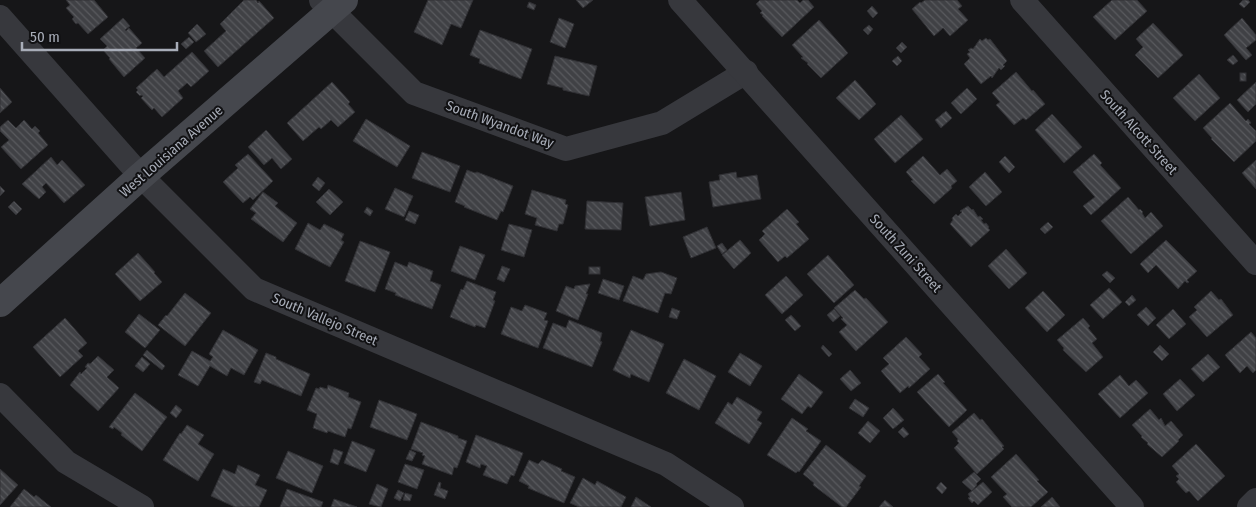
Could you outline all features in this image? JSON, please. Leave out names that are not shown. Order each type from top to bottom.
[{"type":"street","name":"South Zuni Street","points":[[680,0],[1132,507]]},
{"type":"street","name":"South Alcott Street","points":[[1022,0],[1256,263]]},
{"type":"street","name":"South Wyandot Way","points":[[332,4],[414,93],[566,149],[662,123],[746,72]]},
{"type":"street","name":"West Louisiana Avenue","points":[[0,303],[332,4]]},
{"type":"street","name":"South Vallejo Street","points":[[0,17],[141,176],[254,289],[666,464],[732,507]]},
{"type":"street","points":[[0,395],[66,462],[142,507]]},
{"type":"street","points":[[1248,507],[1256,500]]},
{"type":"building","points":[[66,0],[94,0],[108,17],[88,34],[72,19],[74,17],[66,8],[70,5]]},
{"type":"building","points":[[244,0],[256,0],[258,3],[259,1],[274,18],[218,67],[204,51],[226,31],[220,24]]},
{"type":"building","points":[[428,0],[473,0],[461,28],[451,24],[442,45],[414,32]]},
{"type":"building","points":[[576,0],[593,0],[583,8]]},
{"type":"building","points":[[760,0],[797,0],[800,3],[803,0],[808,0],[814,7],[782,37],[760,13],[762,11],[756,4]]},
{"type":"building","points":[[925,0],[957,0],[962,6],[958,9],[968,20],[950,36],[943,28],[934,36],[912,9]]},
{"type":"building","points":[[1112,0],[1137,0],[1147,11],[1115,40],[1093,17]]},
{"type":"building","points":[[1243,0],[1250,2],[1244,8],[1239,4]]},
{"type":"building","points":[[529,2],[536,5],[534,10],[527,7]]},
{"type":"building","points":[[872,6],[878,13],[873,18],[867,11]]},
{"type":"building","points":[[123,18],[130,26],[125,30],[129,28],[142,43],[136,48],[145,58],[124,77],[103,50],[107,46],[100,39]]},
{"type":"building","points":[[559,18],[574,24],[565,48],[550,42]]},
{"type":"building","points":[[1242,18],[1256,35],[1256,40],[1246,48],[1252,55],[1246,60],[1224,35]]},
{"type":"building","points":[[819,20],[848,53],[821,78],[801,58],[803,57],[792,45]]},
{"type":"building","points":[[1153,23],[1183,55],[1158,78],[1135,55],[1143,47],[1136,39]]},
{"type":"building","points":[[197,24],[206,34],[196,42],[188,33]]},
{"type":"building","points":[[869,25],[873,29],[868,35],[863,30]]},
{"type":"building","points":[[480,30],[532,49],[521,79],[479,63],[480,59],[470,55]]},
{"type":"building","points":[[189,37],[194,42],[186,49],[181,44]]},
{"type":"building","points":[[986,38],[990,39],[1007,61],[1003,65],[1005,66],[1001,70],[999,68],[992,78],[991,76],[981,84],[964,64],[970,58],[967,54],[970,52],[968,50],[973,49],[980,39],[982,41]]},
{"type":"building","points":[[902,42],[907,47],[901,53],[896,48]]},
{"type":"building","points":[[192,52],[209,71],[191,87],[187,83],[178,91],[183,98],[162,117],[154,108],[152,110],[141,98],[143,96],[136,92],[138,90],[136,88],[157,69],[164,77]]},
{"type":"building","points":[[1233,55],[1238,61],[1233,65],[1227,60]]},
{"type":"building","points":[[555,56],[597,66],[589,96],[547,84]]},
{"type":"building","points":[[898,56],[902,61],[897,66],[892,61]]},
{"type":"building","points":[[1016,72],[1045,104],[1026,120],[1023,118],[1014,125],[996,105],[1000,102],[992,93]]},
{"type":"building","points":[[1240,73],[1246,73],[1246,81],[1240,81]]},
{"type":"building","points":[[1199,74],[1220,98],[1195,121],[1173,98]]},
{"type":"building","points":[[855,80],[876,104],[859,120],[836,98]]},
{"type":"building","points":[[332,82],[350,102],[348,104],[355,112],[338,127],[331,120],[321,129],[319,127],[303,141],[287,123]]},
{"type":"building","points":[[1256,82],[1256,104],[1248,112],[1237,100]]},
{"type":"building","points":[[0,88],[12,102],[0,113]]},
{"type":"building","points":[[967,88],[977,99],[961,114],[951,103]]},
{"type":"building","points":[[1230,103],[1246,121],[1248,119],[1251,123],[1249,124],[1256,131],[1256,141],[1234,162],[1203,128]]},
{"type":"building","points":[[946,111],[952,118],[941,128],[935,120]]},
{"type":"building","points":[[1052,114],[1082,147],[1064,163],[1035,130]]},
{"type":"building","points":[[901,115],[923,139],[895,163],[874,139]]},
{"type":"building","points":[[366,119],[410,146],[397,167],[353,141]]},
{"type":"building","points":[[8,120],[16,128],[24,120],[32,129],[35,126],[48,145],[21,169],[1,147],[9,140],[0,131],[0,127]]},
{"type":"building","points":[[266,130],[292,159],[281,169],[272,158],[264,165],[248,147]]},
{"type":"building","points":[[422,152],[460,166],[450,192],[412,178]]},
{"type":"building","points":[[248,154],[273,181],[253,200],[250,197],[243,203],[223,182],[238,168],[235,165]]},
{"type":"building","points":[[1094,154],[1102,163],[1100,165],[1121,188],[1091,215],[1083,206],[1095,197],[1073,172]]},
{"type":"building","points":[[923,156],[940,175],[947,169],[957,181],[934,204],[911,181],[913,180],[906,172]]},
{"type":"building","points":[[1005,156],[1015,167],[1009,173],[999,162]]},
{"type":"building","points":[[51,157],[57,165],[62,160],[85,185],[64,203],[46,183],[42,187],[46,192],[39,199],[22,184]]},
{"type":"building","points":[[1256,160],[1256,189],[1242,173]]},
{"type":"building","points":[[467,170],[513,186],[503,212],[501,211],[497,220],[455,202]]},
{"type":"building","points":[[736,172],[737,178],[757,175],[761,199],[713,207],[709,182],[720,180],[719,175]]},
{"type":"building","points":[[985,172],[1002,192],[986,206],[969,187]]},
{"type":"building","points":[[318,177],[325,183],[319,191],[312,185]]},
{"type":"building","points":[[0,186],[5,191],[0,196]]},
{"type":"building","points":[[395,188],[413,196],[404,217],[385,209]]},
{"type":"building","points":[[329,189],[343,202],[330,215],[316,202]]},
{"type":"building","points":[[532,190],[566,200],[565,204],[568,205],[563,224],[559,224],[557,231],[535,225],[537,218],[525,214]]},
{"type":"building","points":[[263,192],[278,203],[275,206],[297,223],[283,242],[251,219],[256,213],[250,209]]},
{"type":"building","points":[[681,192],[685,220],[650,226],[645,197]]},
{"type":"building","points":[[1128,197],[1143,212],[1145,218],[1151,212],[1163,226],[1131,254],[1101,221]]},
{"type":"building","points":[[14,201],[22,209],[16,215],[8,207]]},
{"type":"building","points":[[587,201],[623,203],[621,230],[585,229]]},
{"type":"building","points":[[968,206],[973,209],[978,217],[980,216],[983,219],[981,220],[984,224],[986,223],[990,230],[971,247],[950,224],[956,214],[958,216],[962,212],[960,211]]},
{"type":"building","points":[[367,207],[373,211],[370,216],[364,212]]},
{"type":"building","points":[[787,209],[799,222],[796,224],[809,239],[787,258],[785,256],[778,262],[759,240],[765,234],[762,231]]},
{"type":"building","points":[[409,211],[419,215],[415,224],[405,220]]},
{"type":"building","points":[[1048,222],[1053,227],[1045,234],[1040,229]]},
{"type":"building","points":[[308,223],[320,230],[324,224],[344,234],[341,240],[344,242],[330,267],[295,249]]},
{"type":"building","points":[[509,224],[532,230],[524,257],[501,250]]},
{"type":"building","points":[[707,227],[716,248],[691,258],[683,237]]},
{"type":"building","points":[[740,240],[751,253],[734,269],[722,255]]},
{"type":"building","points":[[1166,240],[1197,271],[1187,280],[1189,282],[1185,281],[1178,289],[1156,265],[1148,273],[1140,264]]},
{"type":"building","points":[[360,241],[390,252],[375,292],[345,281]]},
{"type":"building","points":[[722,243],[727,250],[722,254],[717,246]]},
{"type":"building","points":[[460,246],[485,255],[475,280],[451,271]]},
{"type":"building","points":[[1006,249],[1027,273],[1009,289],[988,266]]},
{"type":"building","points":[[138,253],[162,282],[140,301],[115,274]]},
{"type":"building","points":[[828,255],[854,285],[834,303],[807,274]]},
{"type":"building","points":[[395,262],[407,267],[409,262],[433,271],[430,281],[441,285],[432,309],[395,295],[396,293],[385,289]]},
{"type":"building","points":[[502,266],[510,269],[504,282],[497,279]]},
{"type":"building","points":[[589,267],[600,267],[600,274],[589,274]]},
{"type":"building","points":[[1107,271],[1115,278],[1110,283],[1102,275]]},
{"type":"building","points":[[661,272],[677,278],[671,294],[665,293],[658,313],[623,301],[633,276],[643,280],[646,274]]},
{"type":"building","points":[[786,276],[803,295],[782,314],[765,295]]},
{"type":"building","points":[[603,279],[624,286],[619,300],[598,293]]},
{"type":"building","points":[[467,281],[496,292],[493,300],[495,301],[485,328],[476,325],[475,327],[450,317],[461,289],[463,290]]},
{"type":"building","points":[[590,284],[578,320],[556,311],[566,286],[574,289],[575,286]]},
{"type":"building","points":[[1109,288],[1122,302],[1103,319],[1090,305]]},
{"type":"building","points":[[855,290],[864,299],[866,298],[888,322],[856,351],[839,332],[847,325],[834,308]]},
{"type":"building","points":[[1043,291],[1065,315],[1047,332],[1025,308]]},
{"type":"building","points":[[1211,291],[1219,300],[1221,299],[1233,315],[1207,337],[1189,317],[1197,310],[1194,307]]},
{"type":"building","points":[[185,293],[211,313],[185,346],[158,325]]},
{"type":"building","points":[[1132,295],[1136,300],[1129,306],[1125,302]]},
{"type":"building","points":[[525,305],[547,313],[544,320],[548,321],[538,348],[501,334],[511,307],[522,311]]},
{"type":"building","points":[[1146,307],[1156,318],[1148,326],[1137,315]]},
{"type":"building","points":[[672,308],[680,311],[677,319],[669,317]]},
{"type":"building","points":[[834,309],[840,316],[833,322],[827,315]]},
{"type":"building","points":[[1173,309],[1186,324],[1169,339],[1156,325]]},
{"type":"building","points":[[139,314],[160,330],[145,348],[125,332]]},
{"type":"building","points":[[791,315],[801,326],[795,331],[785,320]]},
{"type":"building","points":[[65,318],[87,343],[78,351],[83,356],[60,377],[33,347]]},
{"type":"building","points":[[1083,318],[1097,339],[1092,343],[1103,357],[1086,372],[1063,350],[1064,348],[1057,340]]},
{"type":"building","points":[[569,320],[602,333],[600,341],[602,342],[592,367],[543,348],[553,323],[566,328]]},
{"type":"building","points":[[223,330],[258,350],[244,375],[231,368],[227,376],[210,366],[198,386],[178,375],[192,351],[210,361],[213,357],[209,354]]},
{"type":"building","points":[[631,330],[664,344],[649,382],[631,374],[630,378],[613,370]]},
{"type":"building","points":[[1251,332],[1256,338],[1256,370],[1253,373],[1247,366],[1240,373],[1225,355]]},
{"type":"building","points":[[906,337],[922,354],[919,357],[930,369],[909,388],[908,386],[900,393],[881,371],[889,364],[883,358]]},
{"type":"building","points":[[823,345],[832,354],[829,357],[821,348]]},
{"type":"building","points":[[1160,345],[1169,354],[1162,361],[1153,352]]},
{"type":"building","points":[[147,350],[165,366],[162,370],[143,355]]},
{"type":"building","points":[[266,353],[310,374],[301,396],[262,380],[260,384],[254,382]]},
{"type":"building","points":[[740,353],[762,366],[750,386],[728,372]]},
{"type":"building","points":[[1208,354],[1220,367],[1203,382],[1191,369]]},
{"type":"building","points":[[98,356],[114,370],[107,377],[119,388],[98,411],[70,385],[80,372],[81,374],[87,368],[85,367],[88,363],[90,364]]},
{"type":"building","points":[[142,357],[150,364],[143,372],[135,366]]},
{"type":"building","points":[[684,359],[716,376],[699,410],[666,393]]},
{"type":"building","points":[[850,370],[861,383],[851,391],[840,379]]},
{"type":"building","points":[[799,374],[823,392],[811,408],[808,406],[802,414],[781,399]]},
{"type":"building","points":[[938,374],[945,382],[943,383],[967,410],[949,427],[917,392]]},
{"type":"building","points":[[1120,375],[1129,386],[1136,380],[1148,393],[1120,418],[1098,394]]},
{"type":"building","points":[[1180,379],[1195,395],[1177,411],[1163,394]]},
{"type":"building","points":[[328,385],[349,393],[348,397],[361,402],[351,429],[348,428],[345,437],[313,428],[317,414],[307,410],[316,388],[327,389]]},
{"type":"building","points":[[135,393],[167,417],[142,451],[121,435],[122,433],[114,427],[113,429],[109,427]]},
{"type":"building","points":[[737,397],[762,412],[757,420],[762,423],[749,444],[715,423],[728,402],[732,405]]},
{"type":"building","points":[[855,399],[869,408],[863,417],[849,408]]},
{"type":"building","points":[[379,400],[417,414],[407,440],[370,427]]},
{"type":"building","points":[[176,405],[182,410],[176,418],[170,413]]},
{"type":"building","points":[[893,408],[904,420],[893,429],[883,418]]},
{"type":"building","points":[[1150,409],[1159,420],[1161,418],[1165,426],[1171,421],[1183,435],[1162,457],[1147,444],[1132,425]]},
{"type":"building","points":[[974,413],[980,420],[982,419],[1004,446],[1002,447],[1004,449],[977,474],[954,448],[959,443],[952,432]]},
{"type":"building","points":[[792,418],[821,441],[799,472],[796,473],[767,455]]},
{"type":"building","points":[[868,421],[880,431],[870,443],[858,433]]},
{"type":"building","points":[[421,422],[467,441],[457,468],[454,467],[452,475],[422,464],[425,456],[422,455],[423,453],[411,449]]},
{"type":"building","points":[[187,425],[204,435],[198,444],[214,454],[198,481],[163,460]]},
{"type":"building","points":[[903,427],[909,434],[904,438],[898,432]]},
{"type":"building","points":[[476,435],[523,453],[514,476],[511,475],[507,484],[483,475],[487,466],[481,464],[480,468],[466,462]]},
{"type":"building","points":[[352,441],[375,450],[366,472],[344,463]]},
{"type":"building","points":[[1196,444],[1225,476],[1198,501],[1189,491],[1186,493],[1176,482],[1179,479],[1176,476],[1179,474],[1172,466]]},
{"type":"building","points":[[826,445],[866,476],[859,486],[861,487],[846,507],[842,507],[813,485],[814,483],[803,474]]},
{"type":"building","points":[[334,449],[343,452],[338,465],[330,462]]},
{"type":"building","points":[[410,450],[416,453],[412,461],[406,459]]},
{"type":"building","points":[[288,451],[323,466],[312,493],[276,478]]},
{"type":"building","points":[[1016,454],[1048,492],[1031,507],[1012,507],[1003,497],[1007,494],[991,477]]},
{"type":"building","points":[[529,460],[538,464],[542,460],[575,477],[564,503],[528,488],[529,486],[519,481]]},
{"type":"building","points":[[405,464],[424,470],[417,489],[398,482]]},
{"type":"building","points":[[238,465],[260,475],[255,485],[267,490],[259,507],[235,507],[211,496],[223,469],[235,474]]},
{"type":"building","points":[[0,469],[18,485],[0,505]]},
{"type":"building","points":[[974,472],[981,479],[972,491],[962,482]]},
{"type":"building","points":[[583,478],[595,485],[597,481],[626,497],[621,507],[579,507],[570,503]]},
{"type":"building","points":[[439,482],[441,483],[440,488],[448,491],[445,499],[434,495]]},
{"type":"building","points":[[941,482],[947,488],[942,494],[936,488]]},
{"type":"building","points":[[983,482],[992,492],[978,505],[974,501],[972,503],[968,498],[970,497],[968,494]]},
{"type":"building","points":[[377,484],[388,489],[381,507],[369,504]]},
{"type":"building","points":[[24,489],[34,497],[36,495],[51,507],[10,507]]},
{"type":"building","points":[[287,489],[323,502],[321,507],[280,507]]},
{"type":"building","points":[[398,490],[404,493],[400,501],[394,498]]},
{"type":"building","points":[[405,493],[412,495],[410,501],[403,500]]},
{"type":"building","points":[[636,497],[651,507],[631,507]]},
{"type":"building","points":[[1052,497],[1060,507],[1041,507]]},
{"type":"building","points":[[334,499],[357,507],[331,507]]},
{"type":"building","points":[[885,500],[893,507],[879,507]]}]
